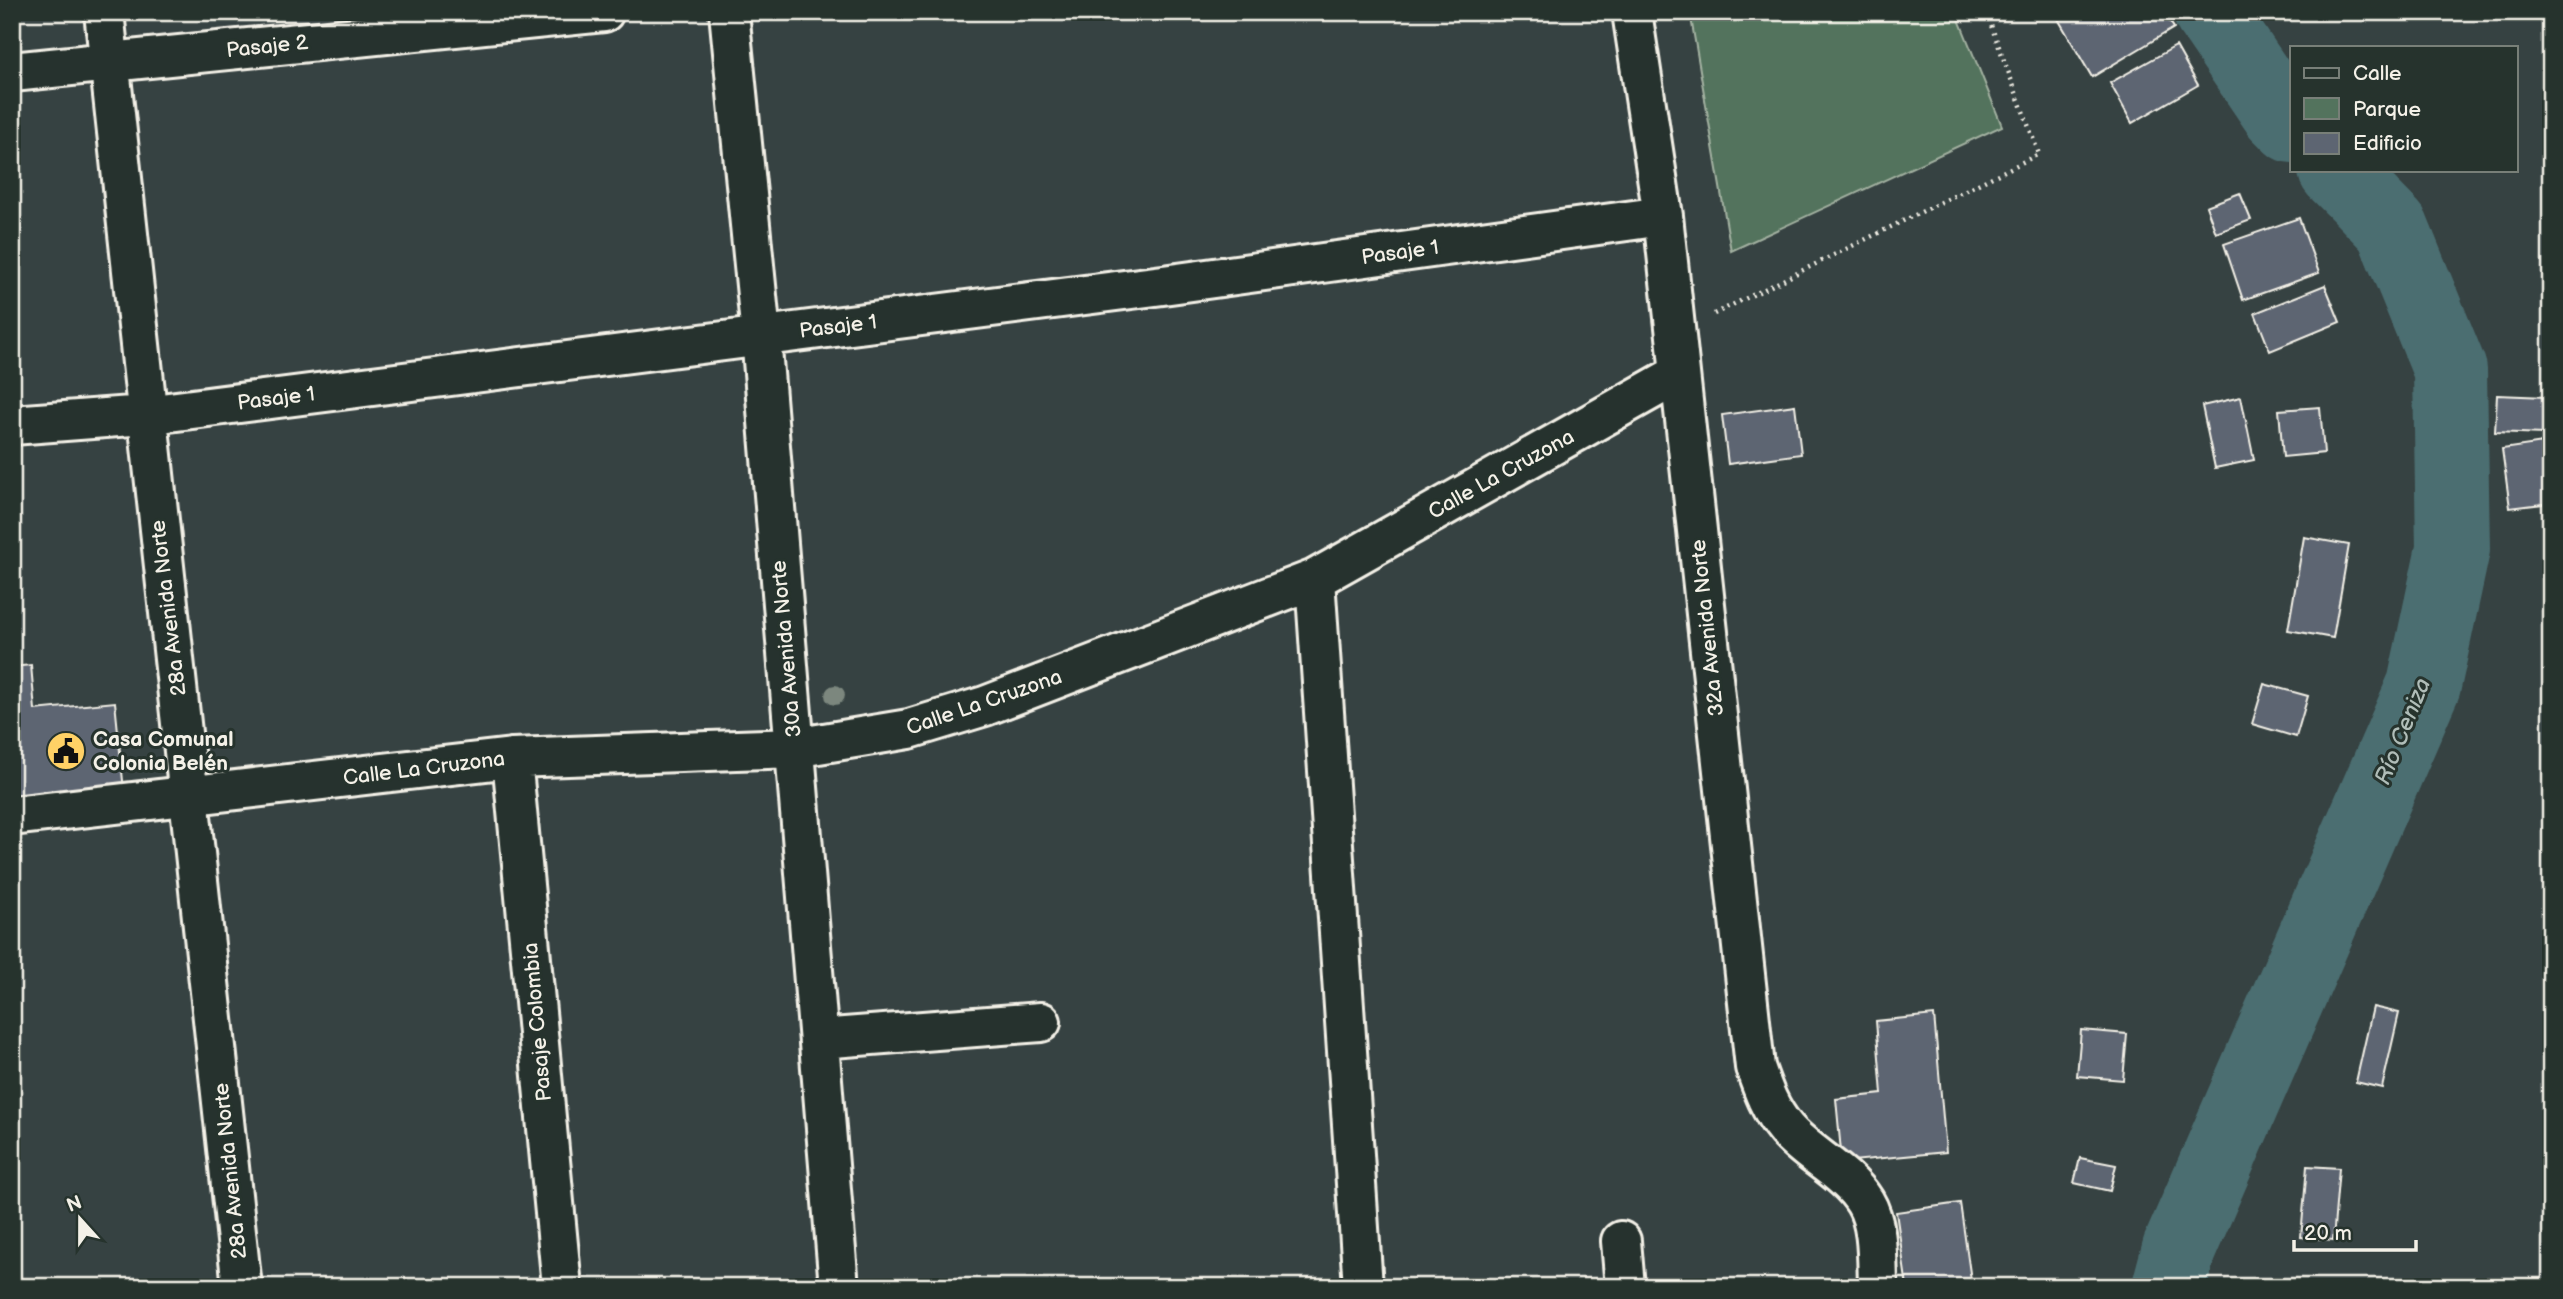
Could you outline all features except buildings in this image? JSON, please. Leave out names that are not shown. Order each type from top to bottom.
[{"type":"street","name":"28a Avenida Norte","points":[[104,12],[145,415],[190,795],[242,1287]]},
{"type":"street","name":"Pasaje 2","points":[[12,72],[604,12]]},
{"type":"street","name":"30a Avenida Norte","points":[[729,12],[761,335],[839,1287]]},
{"type":"street","name":"32a Avenida Norte","points":[[1632,12],[1663,216],[1755,1067],[1766,1101],[1787,1131],[1841,1175],[1866,1203],[1875,1236],[1878,1287]]},
{"type":"street","name":"Pasaje 1","points":[[12,425],[145,415],[1177,283],[1663,216]]},
{"type":"street","name":"Calle La Cruzona","points":[[12,816],[512,758],[794,748],[909,729],[968,712],[1315,579],[1679,374]]},
{"type":"street","points":[[1315,579],[1363,1287]]},
{"type":"street","name":"Pasaje Colombia","points":[[512,758],[562,1287]]},
{"type":"street","points":[[819,1039],[1041,1022]]},
{"type":"street","points":[[1621,1241],[1625,1287]]},
{"type":"path","points":[[1675,333],[2039,154],[1986,12]]},
{"type":"green space","points":[[1690,12],[1956,12],[2002,126],[1731,251]]},
{"type":"waterway","name":"Río Ceniza","points":[[2210,12],[2278,112],[2290,124]]},
{"type":"waterway","name":"Río Ceniza","points":[[2169,1287],[2179,1249],[2424,685],[2453,549],[2450,370],[2392,228],[2337,172]]},
{"type":"place","name":"Casa Comunal Colonia Belén","points":[[66,751]]}]
